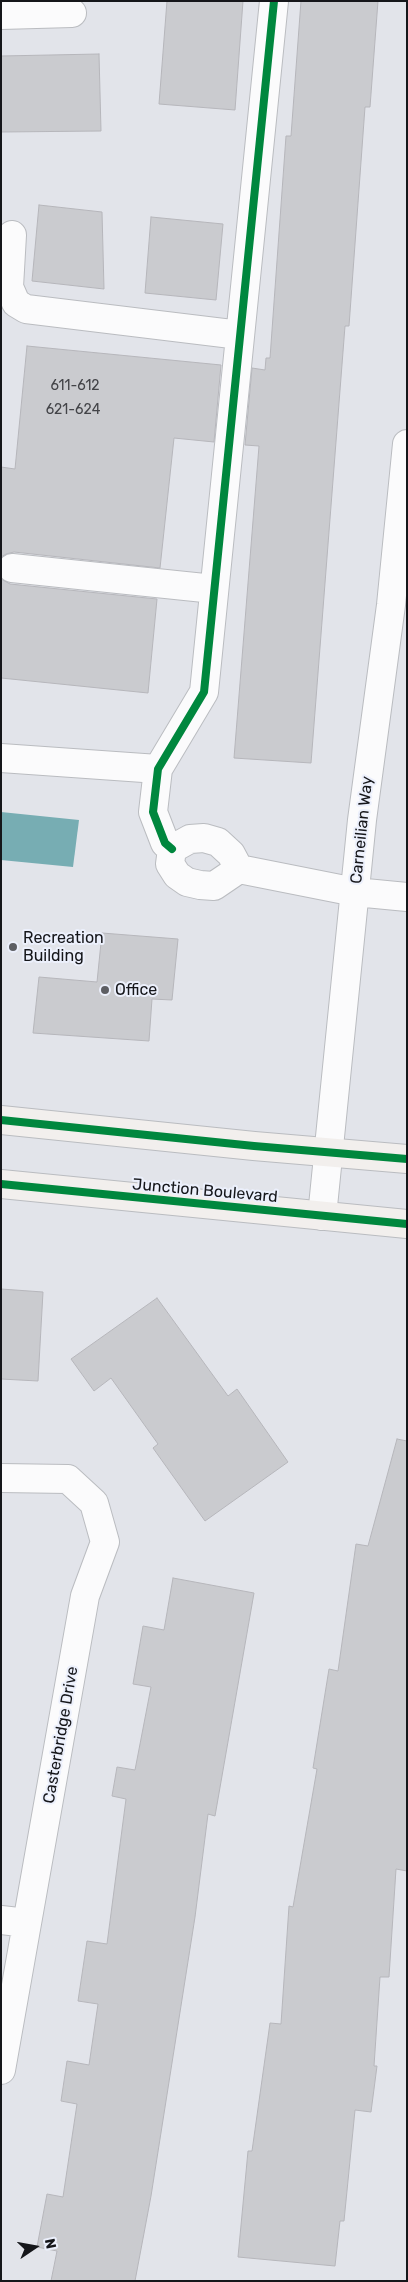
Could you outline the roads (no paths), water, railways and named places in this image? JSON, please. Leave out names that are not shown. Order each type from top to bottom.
[{"type":"main road","points":[[1,1120],[407,1159]]},
{"type":"main road","name":"Junction Boulevard","points":[[1,1184],[407,1224]]},
{"type":"street","points":[[172,849],[165,843],[153,812],[158,769],[204,692],[274,1]]},
{"type":"street","points":[[1,15],[72,14]]},
{"type":"street","points":[[12,236],[9,287],[16,303],[26,309],[240,335]]},
{"type":"street","name":"Carneilian Way","points":[[322,1216],[362,820],[391,605],[407,444]]},
{"type":"street","points":[[12,568],[214,589]]},
{"type":"street","points":[[1,758],[158,769]]},
{"type":"street","points":[[172,849],[190,839],[204,838],[218,842],[231,854],[239,869]]},
{"type":"street","points":[[172,849],[170,864],[177,875],[187,882],[214,886],[239,869],[356,892],[407,897]]},
{"type":"street","name":"Casterbridge Drive","points":[[1,1478],[68,1479],[94,1504],[105,1542],[85,1596],[14,1922],[1,2070]]},
{"type":"water","points":[[1,812],[79,820],[73,867],[1,860]]},
{"type":"place","name":"Recreation Building","points":[[13,947]]},
{"type":"place","name":"Office","points":[[105,990]]}]
